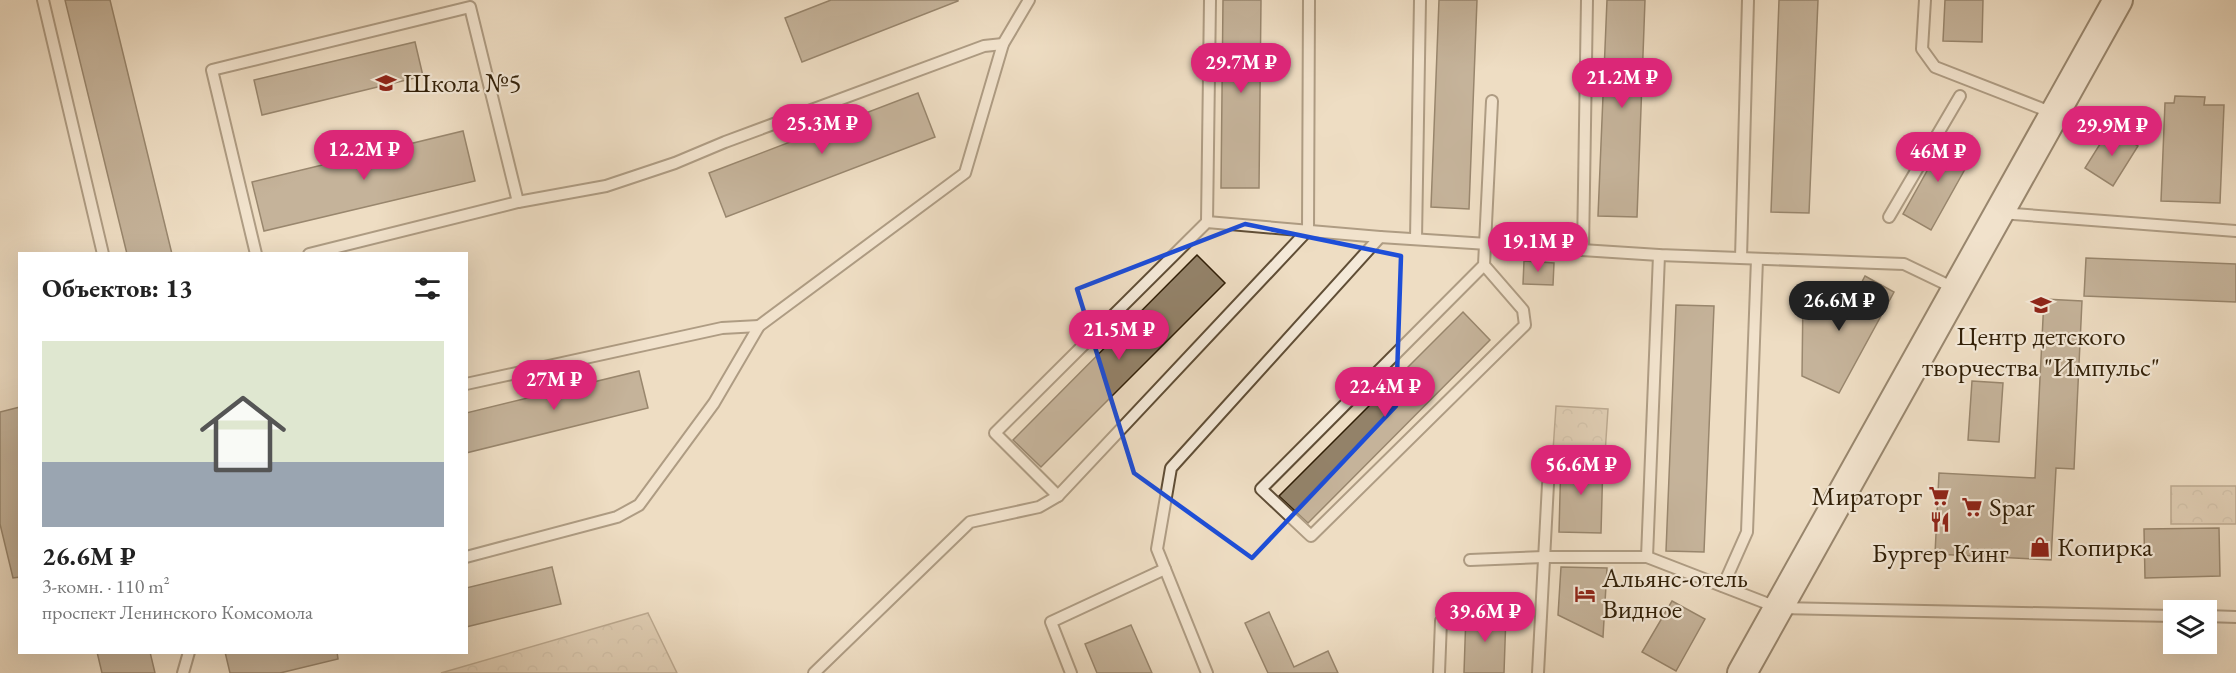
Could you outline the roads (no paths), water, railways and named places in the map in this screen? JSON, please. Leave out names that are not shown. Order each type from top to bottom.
[{"type":"main road","points":[[1742,673],[2118,0]]},
{"type":"lane","points":[[43,0],[103,252]]},
{"type":"lane","points":[[468,556],[617,517],[639,505],[714,403],[759,326],[964,173],[1003,45],[1029,0]]},
{"type":"lane","points":[[1058,496],[994,433],[1207,222],[1210,0]]},
{"type":"lane","points":[[814,673],[970,522],[1039,507],[1058,496],[1308,230],[1309,0]]},
{"type":"lane","points":[[1416,239],[1420,0]]},
{"type":"lane","points":[[1583,250],[1587,0]]},
{"type":"lane","points":[[1742,258],[1748,0]]},
{"type":"lane","points":[[1925,0],[1922,49],[1935,67],[2054,114]]},
{"type":"lane","points":[[256,252],[212,70],[470,8],[518,202]]},
{"type":"lane","points":[[317,252],[518,202],[606,186],[675,163],[725,142],[984,46],[1003,45]]},
{"type":"lane","points":[[1889,217],[1960,96]]},
{"type":"lane","points":[[1484,265],[1523,310],[1526,325],[1311,536],[1261,489],[1484,265],[1492,101]]},
{"type":"lane","points":[[1999,213],[2236,231]]},
{"type":"lane","points":[[1207,222],[1380,237],[1659,255],[1904,264],[1955,289]]},
{"type":"lane","points":[[1207,673],[1157,549],[1171,468],[1380,237]]},
{"type":"lane","points":[[1647,557],[1659,255]]},
{"type":"lane","points":[[1723,586],[1747,532],[1757,259]]},
{"type":"lane","points":[[468,384],[722,328],[759,326]]},
{"type":"lane","points":[[1538,673],[1548,484]]},
{"type":"lane","points":[[1470,560],[1647,557],[1779,608],[2163,616]]},
{"type":"lane","points":[[1071,673],[1051,622],[1165,569]]},
{"type":"lane","points":[[2217,616],[2236,616]]},
{"type":"lane","points":[[1439,673],[1442,621]]},
{"type":"lane","points":[[183,673],[188,654]]},
{"type":"place","name":"Школа №5","points":[[386,83]]},
{"type":"place","name":"Центр детского творчества \"Импульс\"","points":[[2041,305]]},
{"type":"place","name":"Мираторг","points":[[1939,496]]},
{"type":"place","name":"Spar","points":[[1972,507]]},
{"type":"place","name":"Бургер Кинг","points":[[1940,522]]},
{"type":"place","name":"Копирка","points":[[2040,547]]},
{"type":"place","name":"Альянс-отель Видное","points":[[1585,594]]}]
